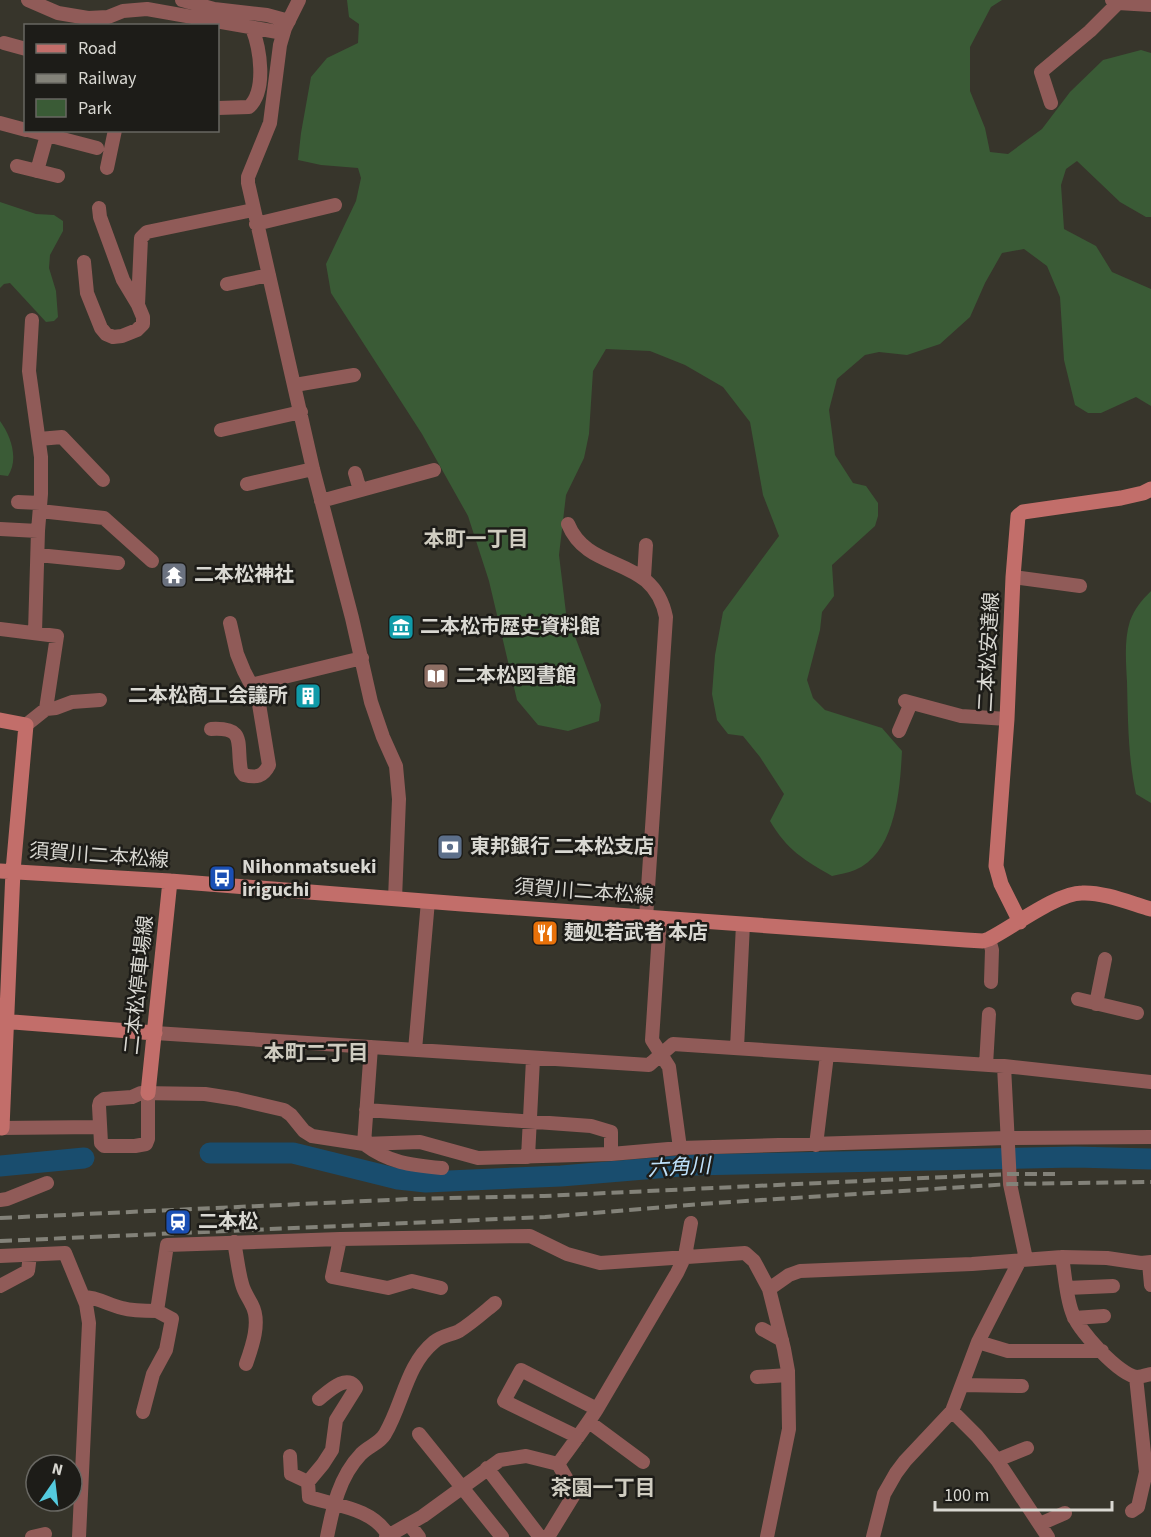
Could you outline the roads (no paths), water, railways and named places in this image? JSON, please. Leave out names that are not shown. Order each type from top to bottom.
[{"type":"main road","name":"二本松安達線","points":[[1020,922],[998,876],[996,866],[1018,516],[1023,513],[1121,498],[1151,489]]},
{"type":"main road","points":[[0,720],[26,724],[7,871],[1,1128]]},
{"type":"main road","name":"須賀川二本松線","points":[[7,871],[170,881],[936,939],[989,939],[1079,892],[1094,893],[1151,909]]},
{"type":"main road","name":"二本松停車場線","points":[[148,1093],[170,881]]},
{"type":"main road","points":[[3,1022],[155,1033]]},
{"type":"street","points":[[28,0],[58,13],[88,18],[108,17],[123,11],[147,9],[252,28],[286,27]]},
{"type":"street","points":[[182,0],[214,9],[268,8],[286,27]]},
{"type":"street","points":[[299,0],[280,45],[270,123],[248,177],[256,224],[313,469],[362,658],[371,702],[396,766],[399,799],[395,899]]},
{"type":"street","points":[[1051,103],[1041,72],[1090,31],[1115,1],[1151,5]]},
{"type":"street","points":[[219,108],[244,109],[249,107],[258,95],[261,75],[252,28]]},
{"type":"street","points":[[4,43],[24,48]]},
{"type":"street","points":[[0,123],[24,129]]},
{"type":"street","points":[[35,132],[97,148]]},
{"type":"street","points":[[107,168],[115,132]]},
{"type":"street","points":[[37,171],[47,135]]},
{"type":"street","points":[[17,166],[58,176]]},
{"type":"street","points":[[256,224],[335,205]]},
{"type":"street","points":[[84,262],[90,302],[106,334],[122,336],[141,327],[143,317],[123,280],[100,217],[99,208]]},
{"type":"street","points":[[138,305],[141,238],[147,232],[253,210]]},
{"type":"street","points":[[227,284],[269,276]]},
{"type":"street","points":[[32,320],[29,371],[41,457],[35,632]]},
{"type":"street","points":[[295,385],[354,375]]},
{"type":"street","points":[[221,430],[301,412]]},
{"type":"street","points":[[39,439],[62,437],[103,480]]},
{"type":"street","points":[[247,484],[313,469]]},
{"type":"street","points":[[321,501],[434,470]]},
{"type":"street","points":[[355,473],[360,490]]},
{"type":"street","points":[[18,502],[104,518],[152,561]]},
{"type":"street","points":[[568,524],[579,543],[590,552],[636,572],[655,588],[662,600],[666,617],[653,918],[652,1040],[669,1067],[680,1149]]},
{"type":"street","points":[[0,529],[38,531]]},
{"type":"street","points":[[644,578],[646,545]]},
{"type":"street","points":[[38,555],[118,563]]},
{"type":"street","points":[[1013,576],[1080,586]]},
{"type":"street","points":[[211,729],[226,728],[233,730],[237,735],[244,776],[261,776],[266,771],[269,765],[258,698],[237,654],[230,623]]},
{"type":"street","points":[[0,628],[57,636],[46,709]]},
{"type":"street","points":[[251,685],[362,658]]},
{"type":"street","points":[[26,724],[46,709],[72,702],[100,700]]},
{"type":"street","points":[[899,731],[908,702],[961,716],[1007,719]]},
{"type":"street","points":[[415,1050],[428,901]]},
{"type":"street","points":[[737,1048],[743,924]]},
{"type":"street","points":[[989,939],[992,950],[991,982]]},
{"type":"street","points":[[1096,1004],[1105,959]]},
{"type":"street","points":[[1078,999],[1137,1013]]},
{"type":"street","points":[[986,1065],[989,1014]]},
{"type":"street","points":[[155,1033],[649,1065],[673,1044],[1004,1066],[1151,1082]]},
{"type":"street","points":[[364,1144],[371,1047]]},
{"type":"street","points":[[816,1145],[827,1055]]},
{"type":"street","points":[[528,1157],[533,1059]]},
{"type":"street","points":[[873,1537],[884,1494],[905,1461],[952,1412],[978,1342],[1023,1259],[1010,1184],[1004,1066]]},
{"type":"street","points":[[148,1093],[146,1144],[104,1146],[101,1143],[99,1127],[99,1106],[104,1099],[132,1097],[148,1093],[204,1094],[272,1107],[291,1115],[309,1134],[364,1144],[420,1142],[478,1158],[1007,1138],[1151,1137]]},
{"type":"street","points":[[366,1110],[591,1126],[611,1132],[611,1154]]},
{"type":"street","points":[[1,1128],[99,1127]]},
{"type":"street","points":[[364,1144],[385,1158],[407,1165],[442,1168]]},
{"type":"street","points":[[0,1200],[47,1183]]},
{"type":"street","points":[[558,1464],[589,1422],[663,1299],[684,1256],[691,1223]]},
{"type":"street","points":[[157,1311],[167,1245],[530,1236],[567,1254],[600,1263],[684,1256],[749,1254],[769,1289],[788,1375],[789,1430],[767,1537]]},
{"type":"street","points":[[340,1239],[332,1277],[388,1288],[412,1281],[441,1288]]},
{"type":"street","points":[[234,1242],[242,1284],[253,1306],[256,1320],[252,1349],[246,1364]]},
{"type":"street","points":[[0,1256],[65,1253],[84,1298],[90,1338],[79,1537]]},
{"type":"street","points":[[0,1286],[28,1271],[30,1255]]},
{"type":"street","points":[[1062,1257],[1071,1310],[1074,1318],[1089,1338],[1119,1368],[1136,1377],[1151,1374]]},
{"type":"street","points":[[769,1289],[789,1275],[800,1271],[1062,1257],[1107,1258],[1150,1263],[1151,1285]]},
{"type":"street","points":[[1067,1288],[1113,1286]]},
{"type":"street","points":[[84,1298],[91,1298],[120,1308],[157,1311],[172,1319],[166,1350],[153,1374],[143,1412]]},
{"type":"street","points":[[327,1537],[334,1505],[345,1476],[366,1449],[382,1439],[419,1358],[433,1343],[458,1331],[495,1303]]},
{"type":"street","points":[[1074,1318],[1104,1316]]},
{"type":"street","points":[[762,1329],[782,1340]]},
{"type":"street","points":[[978,1342],[1008,1351],[1102,1351]]},
{"type":"street","points":[[578,1437],[504,1401],[521,1370],[597,1409]]},
{"type":"street","points":[[757,1377],[788,1375]]},
{"type":"street","points":[[1132,1511],[1138,1507],[1146,1472],[1136,1377]]},
{"type":"street","points":[[319,1399],[343,1382],[355,1385],[355,1393],[336,1420],[332,1450],[308,1482],[309,1497],[368,1515],[378,1521],[387,1536],[409,1524],[500,1460],[513,1456],[526,1456],[558,1464],[575,1493],[548,1537]]},
{"type":"street","points":[[962,1385],[1022,1386]]},
{"type":"street","points":[[952,1412],[998,1460],[1048,1537]]},
{"type":"street","points":[[589,1422],[643,1462]]},
{"type":"street","points":[[419,1434],[502,1537]]},
{"type":"street","points":[[998,1460],[1027,1448]]},
{"type":"street","points":[[290,1456],[291,1474],[308,1482]]},
{"type":"street","points":[[487,1468],[540,1537]]},
{"type":"street","points":[[1040,1524],[1065,1513]]},
{"type":"street","points":[[409,1524],[419,1537]]},
{"type":"waterway","name":"六角川","points":[[210,1153],[293,1153],[398,1179],[426,1182],[561,1176],[692,1165],[1075,1157],[1151,1159]]},
{"type":"waterway","name":"六角川","points":[[0,1166],[84,1158]]},
{"type":"railway","points":[[0,1218],[1009,1174],[1055,1174]]},
{"type":"railway","points":[[0,1241],[545,1217],[700,1204],[1010,1184],[1151,1182]]},
{"type":"place","name":"二本松神社","points":[[174,575]]},
{"type":"place","name":"二本松市歴史資料館","points":[[401,627]]},
{"type":"place","name":"二本松図書館","points":[[436,676]]},
{"type":"place","name":"二本松商工会議所","points":[[308,696]]},
{"type":"place","name":"東邦銀行 二本松支店","points":[[450,847]]},
{"type":"place","name":"Nihonmatsueki iriguchi","points":[[222,878]]},
{"type":"place","name":"麺処若武者 本店","points":[[545,933]]},
{"type":"place","name":"二本松","points":[[178,1222]]},
{"type":"district","name":"本町一丁目","points":[[476,539]]},
{"type":"district","name":"本町二丁目","points":[[316,1053]]},
{"type":"district","name":"茶園一丁目","points":[[603,1488]]}]
